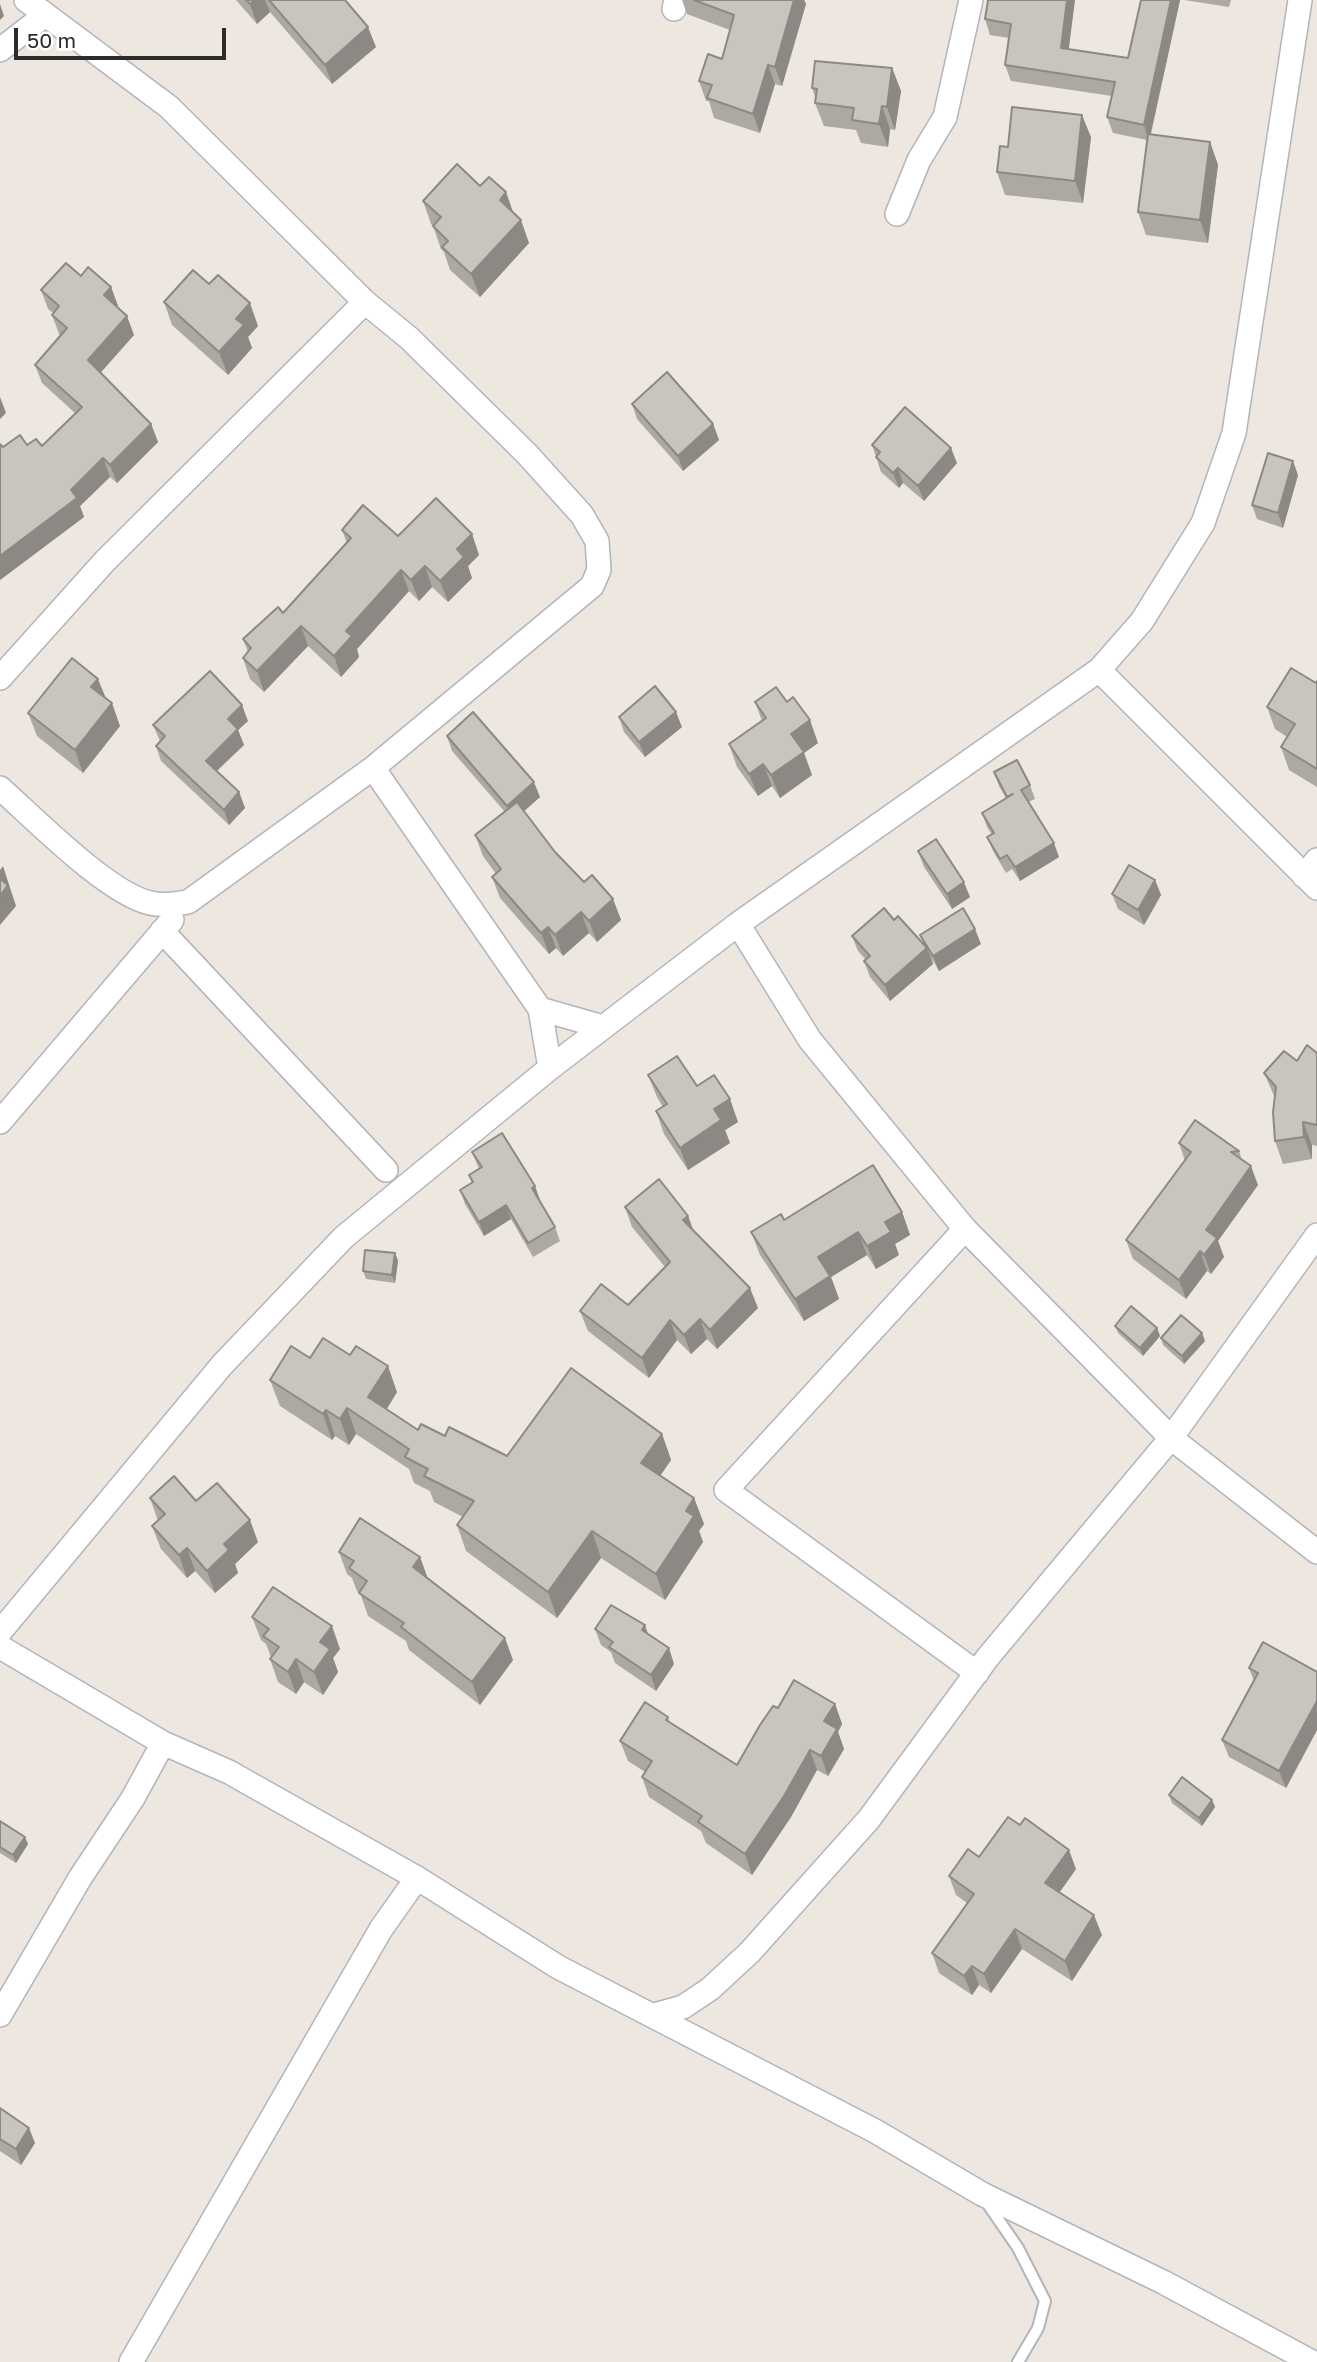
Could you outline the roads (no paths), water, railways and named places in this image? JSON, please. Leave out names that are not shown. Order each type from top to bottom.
[{"type":"street","points":[[0,1122],[188,902],[373,768],[592,586],[599,570],[597,541],[582,515],[527,454],[409,338],[365,302],[169,107],[26,0]]},
{"type":"street","points":[[897,214],[919,160],[945,117],[971,0]]},
{"type":"street","points":[[0,1632],[222,1365],[344,1237],[550,1068],[738,925],[1099,670],[1142,621],[1203,523],[1234,433],[1264,253],[1300,0]]},
{"type":"street","points":[[0,50],[44,16]]},
{"type":"street","points":[[0,678],[105,561],[365,302]]},
{"type":"street","points":[[1099,670],[1313,875]]},
{"type":"street","points":[[373,768],[540,1009],[550,1068]]},
{"type":"street","points":[[0,788],[110,882],[149,903],[170,905],[188,902]]},
{"type":"street","points":[[738,925],[810,1040],[965,1229],[1171,1438],[1317,1552]]},
{"type":"street","points":[[162,931],[386,1170]]},
{"type":"street","points":[[540,1009],[603,1027]]},
{"type":"street","points":[[965,1229],[726,1490],[977,1673]]},
{"type":"street","points":[[654,2015],[683,2007],[710,1989],[750,1952],[869,1819],[977,1673],[1171,1438],[1317,1236]]},
{"type":"street","points":[[0,1647],[163,1743],[229,1772],[417,1878],[558,1967],[876,2131],[982,2194],[1163,2282],[1312,2362]]},
{"type":"street","points":[[0,2015],[80,1878],[133,1798],[163,1743]]},
{"type":"street","points":[[131,2362],[381,1929],[417,1878]]},
{"type":"lane","points":[[982,2194],[997,2222],[1018,2248],[1045,2301],[1038,2328],[1018,2362]]}]
